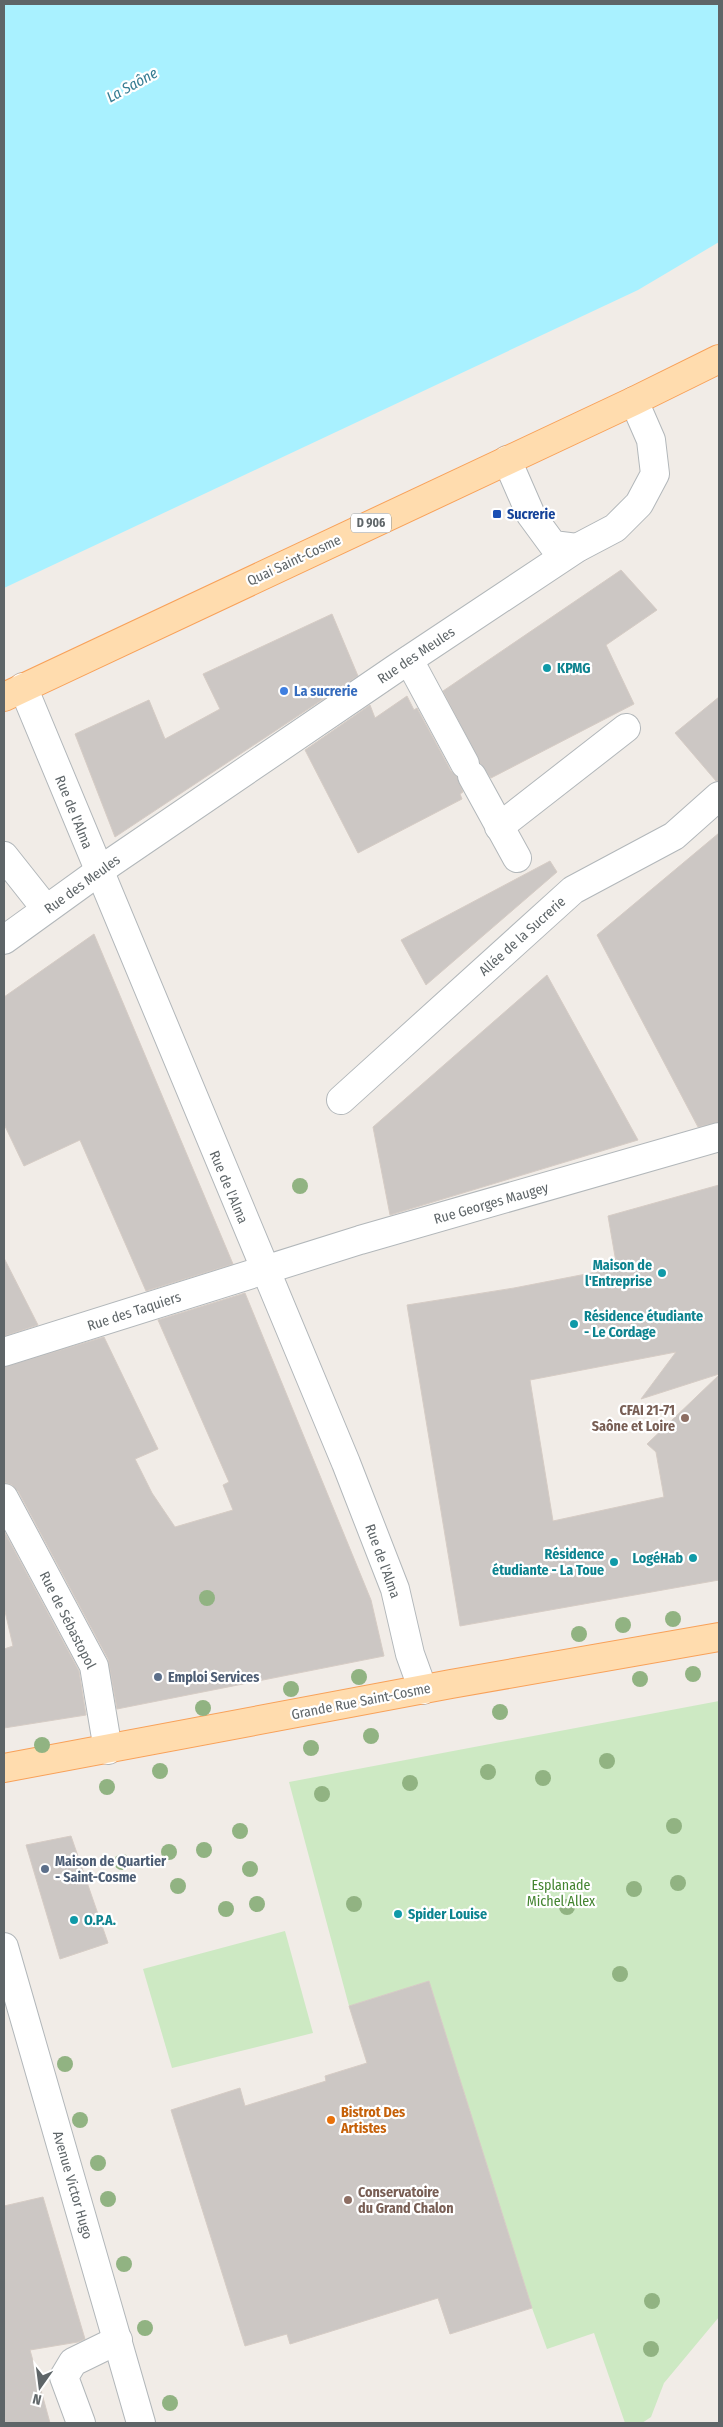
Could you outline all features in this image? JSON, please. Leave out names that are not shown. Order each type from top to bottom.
[{"type":"main road","name":"Quai Saint-Cosme","points":[[14,692],[634,401],[719,359]]},
{"type":"main road","name":"Grande Rue Saint-Cosme","points":[[4,1768],[719,1637]]},
{"type":"street","name":"Rue des Meules","points":[[4,940],[98,872],[409,660],[577,548],[615,528],[639,504],[655,474],[650,440],[634,401]]},
{"type":"street","points":[[507,460],[531,515],[553,545],[577,548]]},
{"type":"street","points":[[409,660],[516,858]]},
{"type":"street","name":"Rue de l'Alma","points":[[14,692],[98,872],[346,1463],[395,1589],[410,1654],[423,1690]]},
{"type":"street","points":[[499,828],[626,728]]},
{"type":"street","name":"Allée de la Sucrerie","points":[[341,1100],[573,890],[674,836],[719,796]]},
{"type":"street","points":[[4,856],[46,909]]},
{"type":"street","name":"Rue Georges Maugey","points":[[264,1270],[719,1137]]},
{"type":"street","name":"Rue des Taquiers","points":[[4,1352],[264,1270]]},
{"type":"street","name":"Rue de Sébastopol","points":[[4,1498],[94,1666],[108,1750]]},
{"type":"street","name":"Avenue Victor Hugo","points":[[4,1946],[141,2423]]},
{"type":"street","points":[[81,2423],[64,2377],[73,2362],[118,2340]]},
{"type":"green space","name":"Esplanade Michel Allex","points":[[719,1701],[719,2317],[664,2383],[651,2417],[642,2423],[625,2423],[594,2333],[547,2349],[532,2308],[429,1981],[349,2006],[289,1782]]},
{"type":"green space","points":[[285,1931],[313,2033],[172,2068],[143,1969]]},
{"type":"water","name":"La Saône","points":[[4,4],[719,4],[719,242],[638,290],[4,588]]},
{"type":"building","name":"KPMG","points":[[621,570],[657,610],[606,645],[634,704],[491,778],[480,763],[443,691]]},
{"type":"building","points":[[332,614],[358,676],[115,837],[75,734],[149,700],[165,739],[220,709],[203,674]]},
{"type":"building","points":[[407,696],[414,710],[417,708],[451,771],[457,777],[463,792],[460,794],[462,799],[358,853],[305,750],[370,705],[375,718]]},
{"type":"building","points":[[719,697],[719,781],[716,781],[675,733]]},
{"type":"building","points":[[719,833],[719,1122],[698,1127],[597,935]]},
{"type":"building","points":[[550,861],[557,872],[426,985],[401,940]]},
{"type":"building","points":[[94,934],[233,1264],[146,1291],[80,1140],[24,1166],[4,1124],[4,997]]},
{"type":"building","points":[[547,975],[638,1140],[390,1215],[373,1127]]},
{"type":"building","points":[[719,1185],[719,1374],[641,1399],[676,1352],[530,1380],[553,1521],[664,1497],[656,1452],[647,1444],[719,1375],[719,1580],[460,1626],[407,1305],[514,1288],[617,1268],[608,1216]]},
{"type":"building","points":[[4,1258],[38,1325],[4,1336]]},
{"type":"building","points":[[245,1293],[371,1600],[384,1656],[117,1709],[108,1659],[18,1491],[12,1485],[4,1482],[4,1367],[104,1337],[158,1449],[135,1459],[152,1493],[175,1527],[233,1510],[223,1485],[229,1482],[158,1320]]},
{"type":"building","points":[[4,1531],[79,1671],[86,1715],[4,1728],[4,1649],[13,1646],[4,1607]]},
{"type":"building","name":"O.P.A.","points":[[71,1836],[108,1943],[60,1959],[26,1845]]},
{"type":"building","name":"Conservatoire du Grand Chalon","points":[[429,1981],[532,2308],[450,2334],[438,2298],[290,2344],[287,2334],[245,2346],[171,2110],[240,2088],[245,2106],[326,2081],[325,2076],[367,2063],[349,2006]]},
{"type":"building","points":[[43,2197],[85,2339],[78,2342],[30,2350],[50,2423],[4,2423],[4,2206]]},
{"type":"place","name":"Sucrerie","points":[[497,514]]},
{"type":"place","name":"KPMG","points":[[547,668]]},
{"type":"place","name":"La sucrerie","points":[[284,691]]},
{"type":"place","name":"Maison de l'Entreprise","points":[[662,1273]]},
{"type":"place","name":"Résidence étudiante - Le Cordage","points":[[574,1324]]},
{"type":"place","name":"CFAI 21-71 Saône et Loire","points":[[685,1418]]},
{"type":"place","name":"LogéHab","points":[[693,1558]]},
{"type":"place","name":"Résidence étudiante - La Toue","points":[[614,1562]]},
{"type":"place","name":"Emploi Services","points":[[158,1677]]},
{"type":"place","name":"Maison de Quartier - Saint-Cosme","points":[[45,1869]]},
{"type":"place","name":"Spider Louise","points":[[398,1914]]},
{"type":"place","name":"O.P.A.","points":[[74,1920]]},
{"type":"place","name":"Bistrot Des Artistes","points":[[331,2120]]},
{"type":"place","name":"Conservatoire du Grand Chalon","points":[[348,2200]]}]
